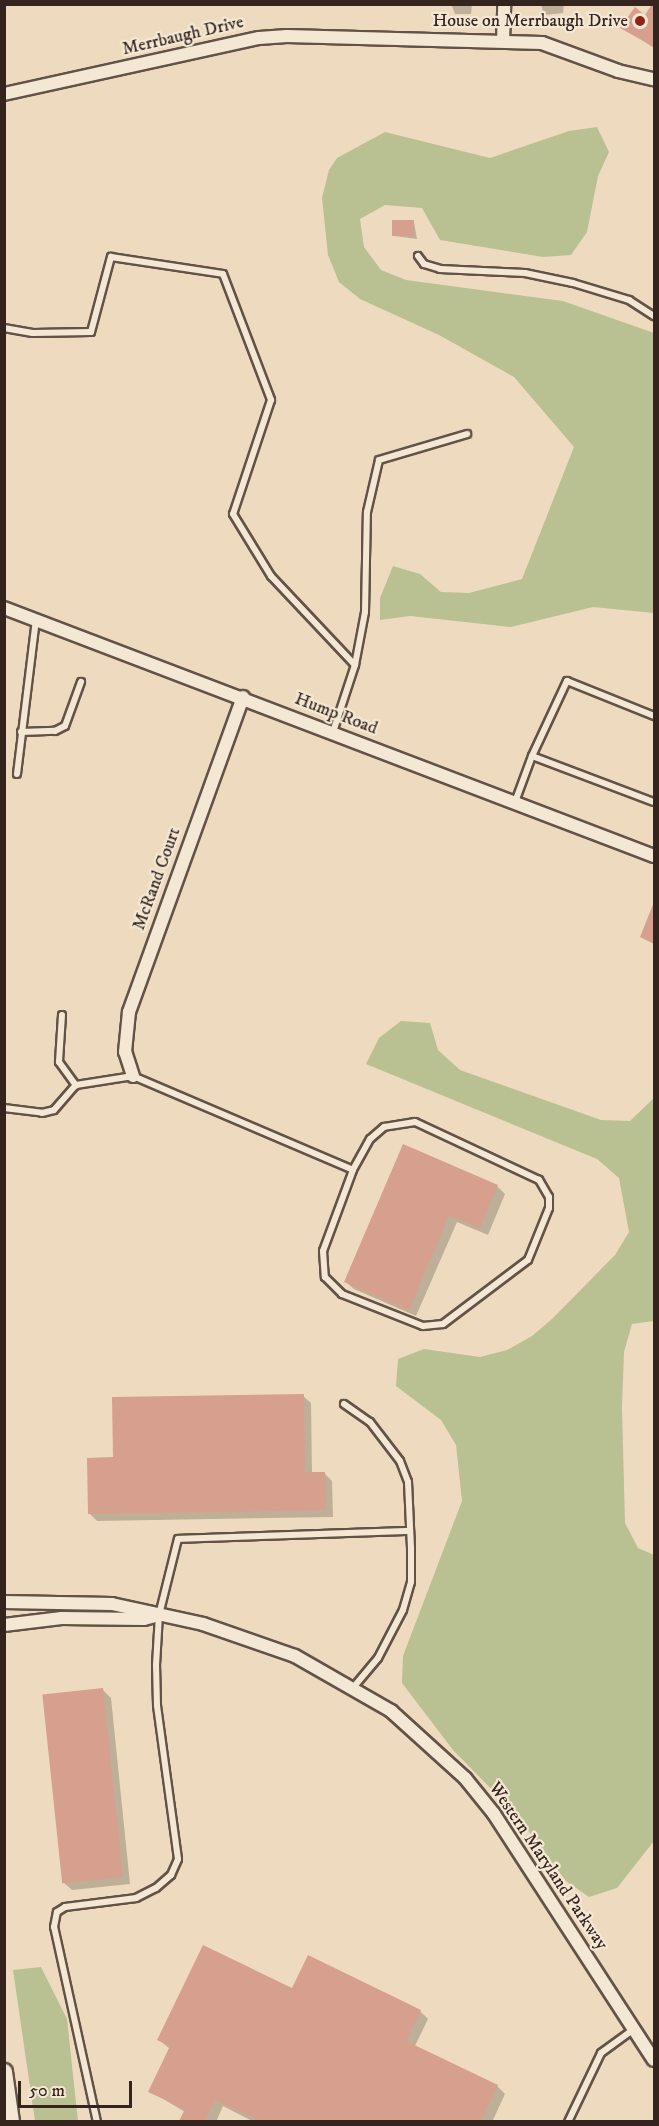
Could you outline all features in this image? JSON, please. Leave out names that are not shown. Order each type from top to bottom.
[{"type":"main road","points":[[4,2072],[11,2121]]},
{"type":"street","points":[[503,40],[504,4]]},
{"type":"street","name":"Merrbaugh Drive","points":[[4,94],[259,38],[503,40],[542,43],[618,71],[654,79]]},
{"type":"street","name":"Hump Road","points":[[4,608],[243,697],[654,856]]},
{"type":"street","name":"McRand Court","points":[[133,1076],[125,1052],[129,1011],[243,697]]},
{"type":"street","name":"Western Maryland Parkway","points":[[4,1602],[24,1605],[93,1602],[145,1609],[159,1615],[250,1638],[354,1687],[391,1712],[465,1778],[530,1866],[654,2060]]},
{"type":"street","name":"Western Maryland Parkway","points":[[4,1625],[62,1618],[159,1615]]},
{"type":"lane","points":[[418,256],[424,264],[440,269],[525,273],[573,283],[629,300],[654,316]]},
{"type":"lane","points":[[4,328],[33,333],[91,332],[111,257],[223,274],[271,400],[233,514],[271,576],[355,665]]},
{"type":"lane","points":[[333,732],[355,665],[365,612],[368,512],[379,460],[467,434]]},
{"type":"lane","points":[[17,774],[36,620]]},
{"type":"lane","points":[[515,802],[532,756],[567,681],[654,716]]},
{"type":"lane","points":[[21,732],[55,731],[65,726],[81,682]]},
{"type":"lane","points":[[532,756],[654,802]]},
{"type":"lane","points":[[62,1015],[59,1062],[76,1084]]},
{"type":"lane","points":[[4,1108],[42,1113],[54,1110],[76,1084],[133,1076],[353,1170]]},
{"type":"lane","points":[[415,1122],[539,1180],[549,1197],[549,1208],[528,1260],[443,1324],[423,1326],[342,1294],[325,1277],[323,1251],[353,1170],[370,1139],[384,1127],[415,1122]]},
{"type":"lane","points":[[344,1404],[370,1422],[400,1461],[408,1482],[410,1532],[411,1582],[403,1610],[378,1658],[354,1687]]},
{"type":"lane","points":[[97,2121],[54,1927],[57,1912],[65,1907],[136,1898],[156,1888],[171,1875],[178,1859],[157,1705],[159,1615],[178,1539],[410,1532]]},
{"type":"lane","points":[[568,2121],[601,2053],[634,2028]]},
{"type":"green space","points":[[597,127],[609,152],[598,176],[587,232],[571,255],[543,257],[440,240],[422,208],[385,205],[360,219],[364,247],[381,270],[406,280],[563,301],[654,333],[654,613],[593,607],[511,627],[410,616],[380,620],[380,598],[393,566],[420,574],[441,592],[469,593],[522,579],[574,447],[514,377],[439,335],[360,299],[339,282],[328,255],[322,198],[329,170],[337,158],[385,132],[490,158],[569,131]]},
{"type":"green space","points":[[401,1021],[430,1023],[438,1050],[460,1070],[601,1120],[630,1121],[654,1098],[654,1321],[632,1324],[624,1352],[622,1408],[625,1523],[638,1548],[654,1555],[654,1841],[617,1888],[589,1897],[566,1881],[514,1812],[453,1750],[402,1683],[403,1656],[462,1501],[456,1445],[441,1420],[396,1386],[398,1359],[424,1349],[480,1357],[507,1350],[532,1336],[552,1319],[615,1255],[629,1232],[619,1178],[597,1159],[366,1064],[379,1038]]},
{"type":"green space","points":[[41,1967],[67,2019],[78,2121],[35,2121],[13,1970]]},
{"type":"building","name":"House on Merrbaugh Drive","points":[[654,4],[654,47],[620,28],[635,7],[645,15]]},
{"type":"building","points":[[392,220],[414,220],[414,236],[392,236]]},
{"type":"building","points":[[654,902],[654,944],[640,937]]},
{"type":"building","points":[[403,1144],[498,1185],[480,1228],[449,1215],[409,1310],[344,1282]]},
{"type":"building","points":[[304,1394],[305,1472],[325,1472],[326,1510],[88,1514],[87,1458],[113,1457],[112,1397]]},
{"type":"building","points":[[103,1688],[123,1877],[62,1883],[42,1694]]},
{"type":"building","points":[[203,1945],[292,1988],[308,1955],[421,2010],[406,2041],[498,2085],[481,2121],[260,2121],[215,2100],[205,2121],[179,2121],[185,2109],[148,2092],[170,2046],[157,2040]]},
{"type":"place","name":"House on Merrbaugh Drive","points":[[640,21]]}]
